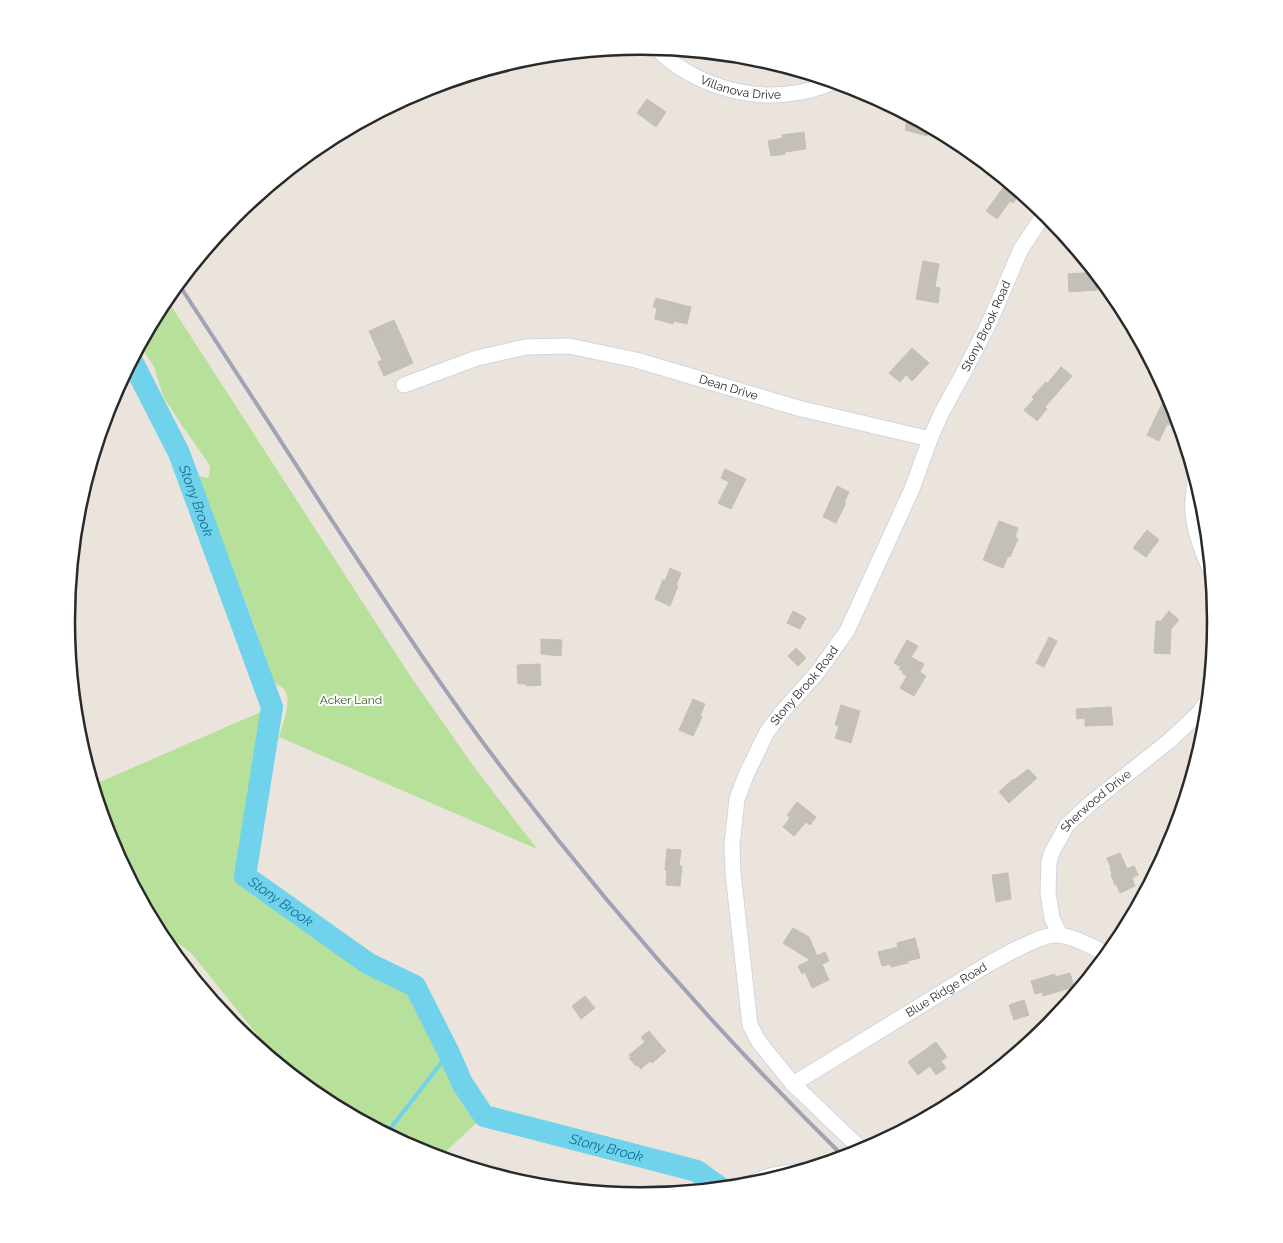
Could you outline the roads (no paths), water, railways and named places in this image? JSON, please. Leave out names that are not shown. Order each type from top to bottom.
[{"type":"street","name":"Villanova Drive","points":[[665,56],[687,72],[733,91],[750,94],[783,94],[825,85]]},
{"type":"street","name":"Stony Brook Road","points":[[857,1145],[793,1084],[759,1042],[750,1025],[733,873],[732,844],[737,799],[746,775],[767,732],[782,712],[818,673],[847,631],[912,489],[930,438],[941,414],[993,314],[1021,249],[1041,220]]},
{"type":"street","name":"Dean Drive","points":[[404,385],[477,358],[526,347],[569,346],[636,360],[798,408],[930,438]]},
{"type":"street","points":[[1194,498],[1193,511],[1197,535],[1204,556]]},
{"type":"street","name":"Sherwood Drive","points":[[1060,935],[1052,918],[1048,893],[1049,862],[1052,852],[1067,825],[1091,803],[1168,741],[1201,710]]},
{"type":"street","name":"Blue Ridge Road","points":[[793,1084],[980,968],[1047,935],[1060,935]]},
{"type":"street","points":[[1060,935],[1102,951]]},
{"type":"waterway","name":"Stony Brook","points":[[135,367],[179,453],[272,707],[245,876],[369,964],[415,986],[462,1083],[484,1116],[697,1171],[714,1183]]},
{"type":"waterway","points":[[390,1129],[449,1053]]},
{"type":"railway","points":[[183,290],[394,615],[508,776],[587,876],[670,973],[756,1067],[839,1152]]},
{"type":"park label","name":"Acker Land","points":[[351,700]]}]
